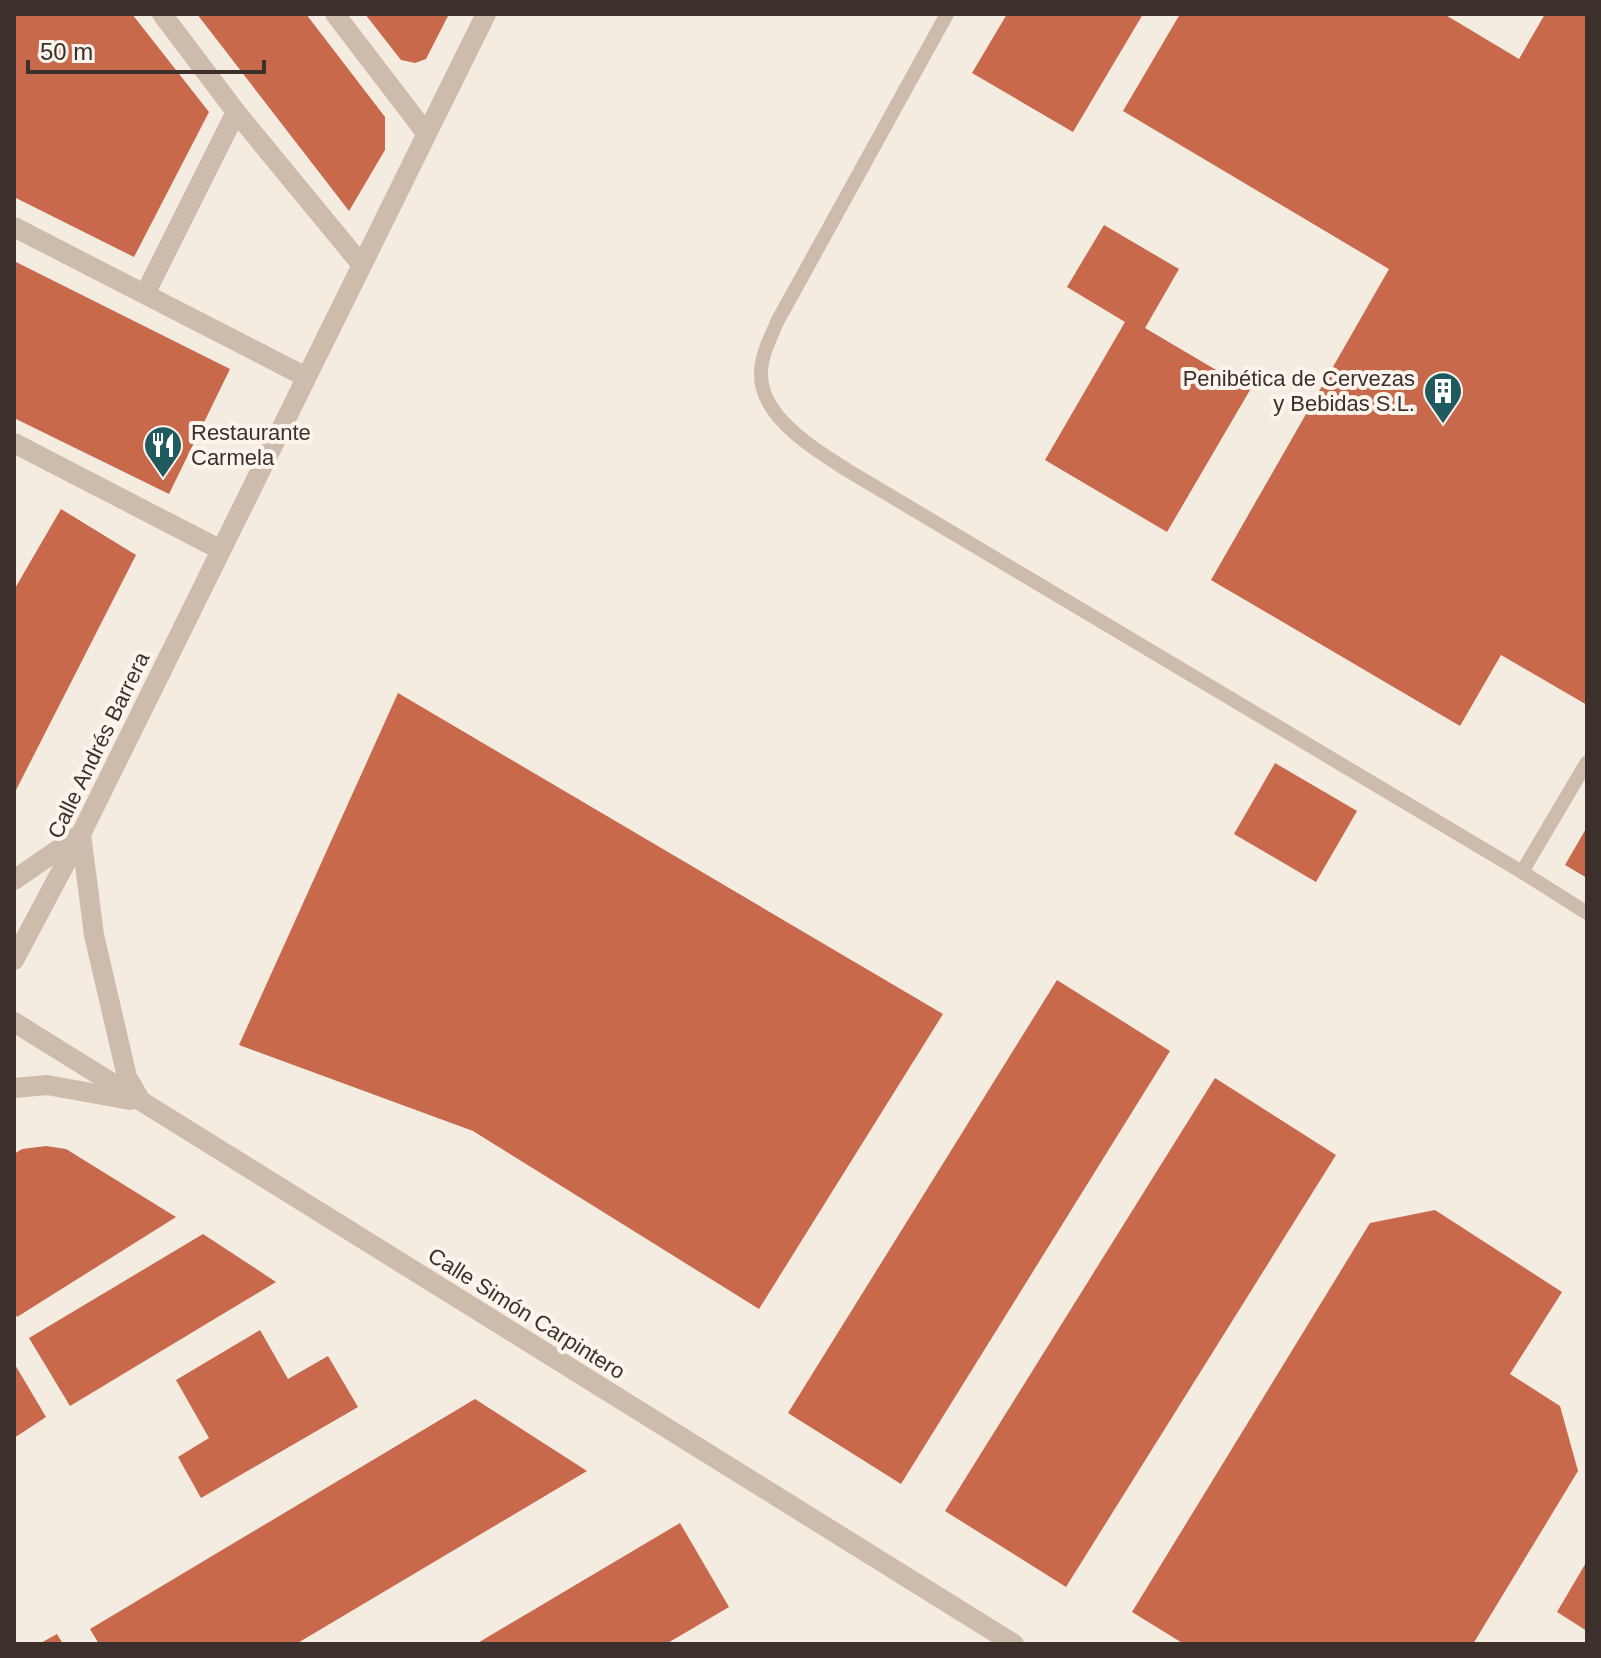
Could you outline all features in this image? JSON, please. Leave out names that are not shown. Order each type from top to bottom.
[{"type":"street","points":[[162,14],[236,112],[361,264]]},
{"type":"street","points":[[335,14],[426,133]]},
{"type":"street","name":"Calle Andrés Barrera","points":[[14,960],[81,834],[486,14]]},
{"type":"street","points":[[145,294],[236,112]]},
{"type":"street","points":[[14,227],[306,377]]},
{"type":"street","points":[[14,443],[221,550]]},
{"type":"street","points":[[14,880],[81,834],[94,935],[127,1077],[142,1102]]},
{"type":"street","name":"Calle Simón Carpintero","points":[[14,1022],[1014,1644]]},
{"type":"street","points":[[14,1088],[47,1085],[142,1102]]},
{"type":"lane","points":[[947,14],[777,322],[761,366],[768,401],[799,439],[847,470],[1587,913]]},
{"type":"lane","points":[[1522,872],[1587,762]]},
{"type":"building","points":[[14,14],[132,14],[209,112],[134,257],[14,197]]},
{"type":"building","points":[[197,14],[306,14],[385,117],[385,150],[349,211]]},
{"type":"building","points":[[365,14],[449,14],[426,59],[415,63],[401,60]]},
{"type":"building","points":[[1007,14],[1143,14],[1073,132],[972,73]]},
{"type":"building","name":"Penibética de Cervezas y Bebidas S.L.","points":[[1180,14],[1444,14],[1519,59],[1545,14],[1587,14],[1587,705],[1501,655],[1460,726],[1211,580],[1389,269],[1123,111]]},
{"type":"building","points":[[1104,225],[1179,269],[1145,328],[1250,390],[1167,532],[1045,460],[1125,322],[1067,287]]},
{"type":"building","points":[[14,261],[230,369],[169,494],[14,418]]},
{"type":"building","points":[[61,509],[136,555],[14,794],[14,590]]},
{"type":"building","points":[[398,693],[943,1014],[759,1309],[473,1131],[239,1045]]},
{"type":"building","points":[[1275,763],[1357,811],[1316,882],[1234,834]]},
{"type":"building","points":[[1587,827],[1587,878],[1565,865]]},
{"type":"building","points":[[1057,980],[1170,1051],[901,1484],[788,1413]]},
{"type":"building","points":[[1215,1078],[1336,1155],[1066,1587],[945,1511]]},
{"type":"building","points":[[46,1146],[66,1149],[176,1217],[17,1317],[14,1311],[14,1154],[22,1149]]},
{"type":"building","points":[[1435,1210],[1562,1292],[1510,1374],[1560,1406],[1578,1471],[1473,1644],[1184,1644],[1132,1612],[1370,1223]]},
{"type":"building","points":[[203,1234],[276,1282],[70,1406],[29,1338]]},
{"type":"building","points":[[260,1330],[288,1379],[328,1356],[358,1407],[201,1498],[178,1457],[209,1438],[176,1380]]},
{"type":"building","points":[[14,1363],[46,1417],[14,1438]]},
{"type":"building","points":[[475,1399],[587,1471],[296,1644],[99,1644],[90,1629]]},
{"type":"building","points":[[680,1523],[729,1607],[666,1644],[476,1644]]},
{"type":"building","points":[[1587,1561],[1587,1631],[1557,1612]]},
{"type":"building","points":[[57,1634],[63,1644],[39,1644]]},
{"type":"place","name":"Penibética de Cervezas y Bebidas S.L.","points":[[1443,425]]},
{"type":"place","name":"Restaurante Carmela","points":[[163,479]]}]
